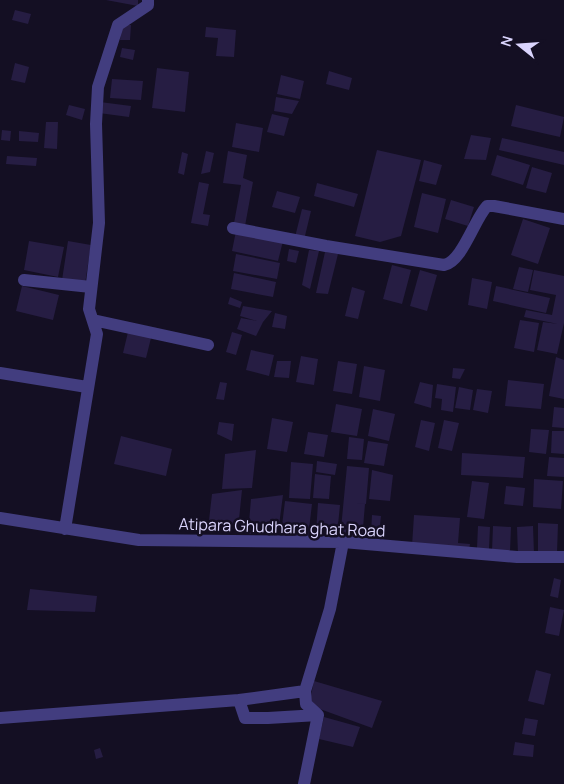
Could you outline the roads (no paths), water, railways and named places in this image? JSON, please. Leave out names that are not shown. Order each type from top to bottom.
[{"type":"street","points":[[65,529],[97,334],[89,309],[90,287],[99,223],[96,124],[98,87],[118,25],[148,5],[148,0]]},
{"type":"street","points":[[233,228],[326,246],[444,265],[448,264],[455,257],[470,236],[482,211],[487,206],[564,219]]},
{"type":"street","points":[[24,280],[90,287]]},
{"type":"street","points":[[92,320],[208,345]]},
{"type":"street","points":[[0,373],[87,387]]},
{"type":"street","name":"Atipara Ghudhara ghat Road","points":[[0,518],[139,540],[343,542],[517,557],[564,557]]},
{"type":"street","points":[[318,715],[306,704],[305,691],[330,609],[343,542]]},
{"type":"street","points":[[0,718],[239,700],[305,691]]},
{"type":"street","points":[[239,700],[245,718],[318,715]]},
{"type":"street","points":[[304,784],[318,715]]}]
